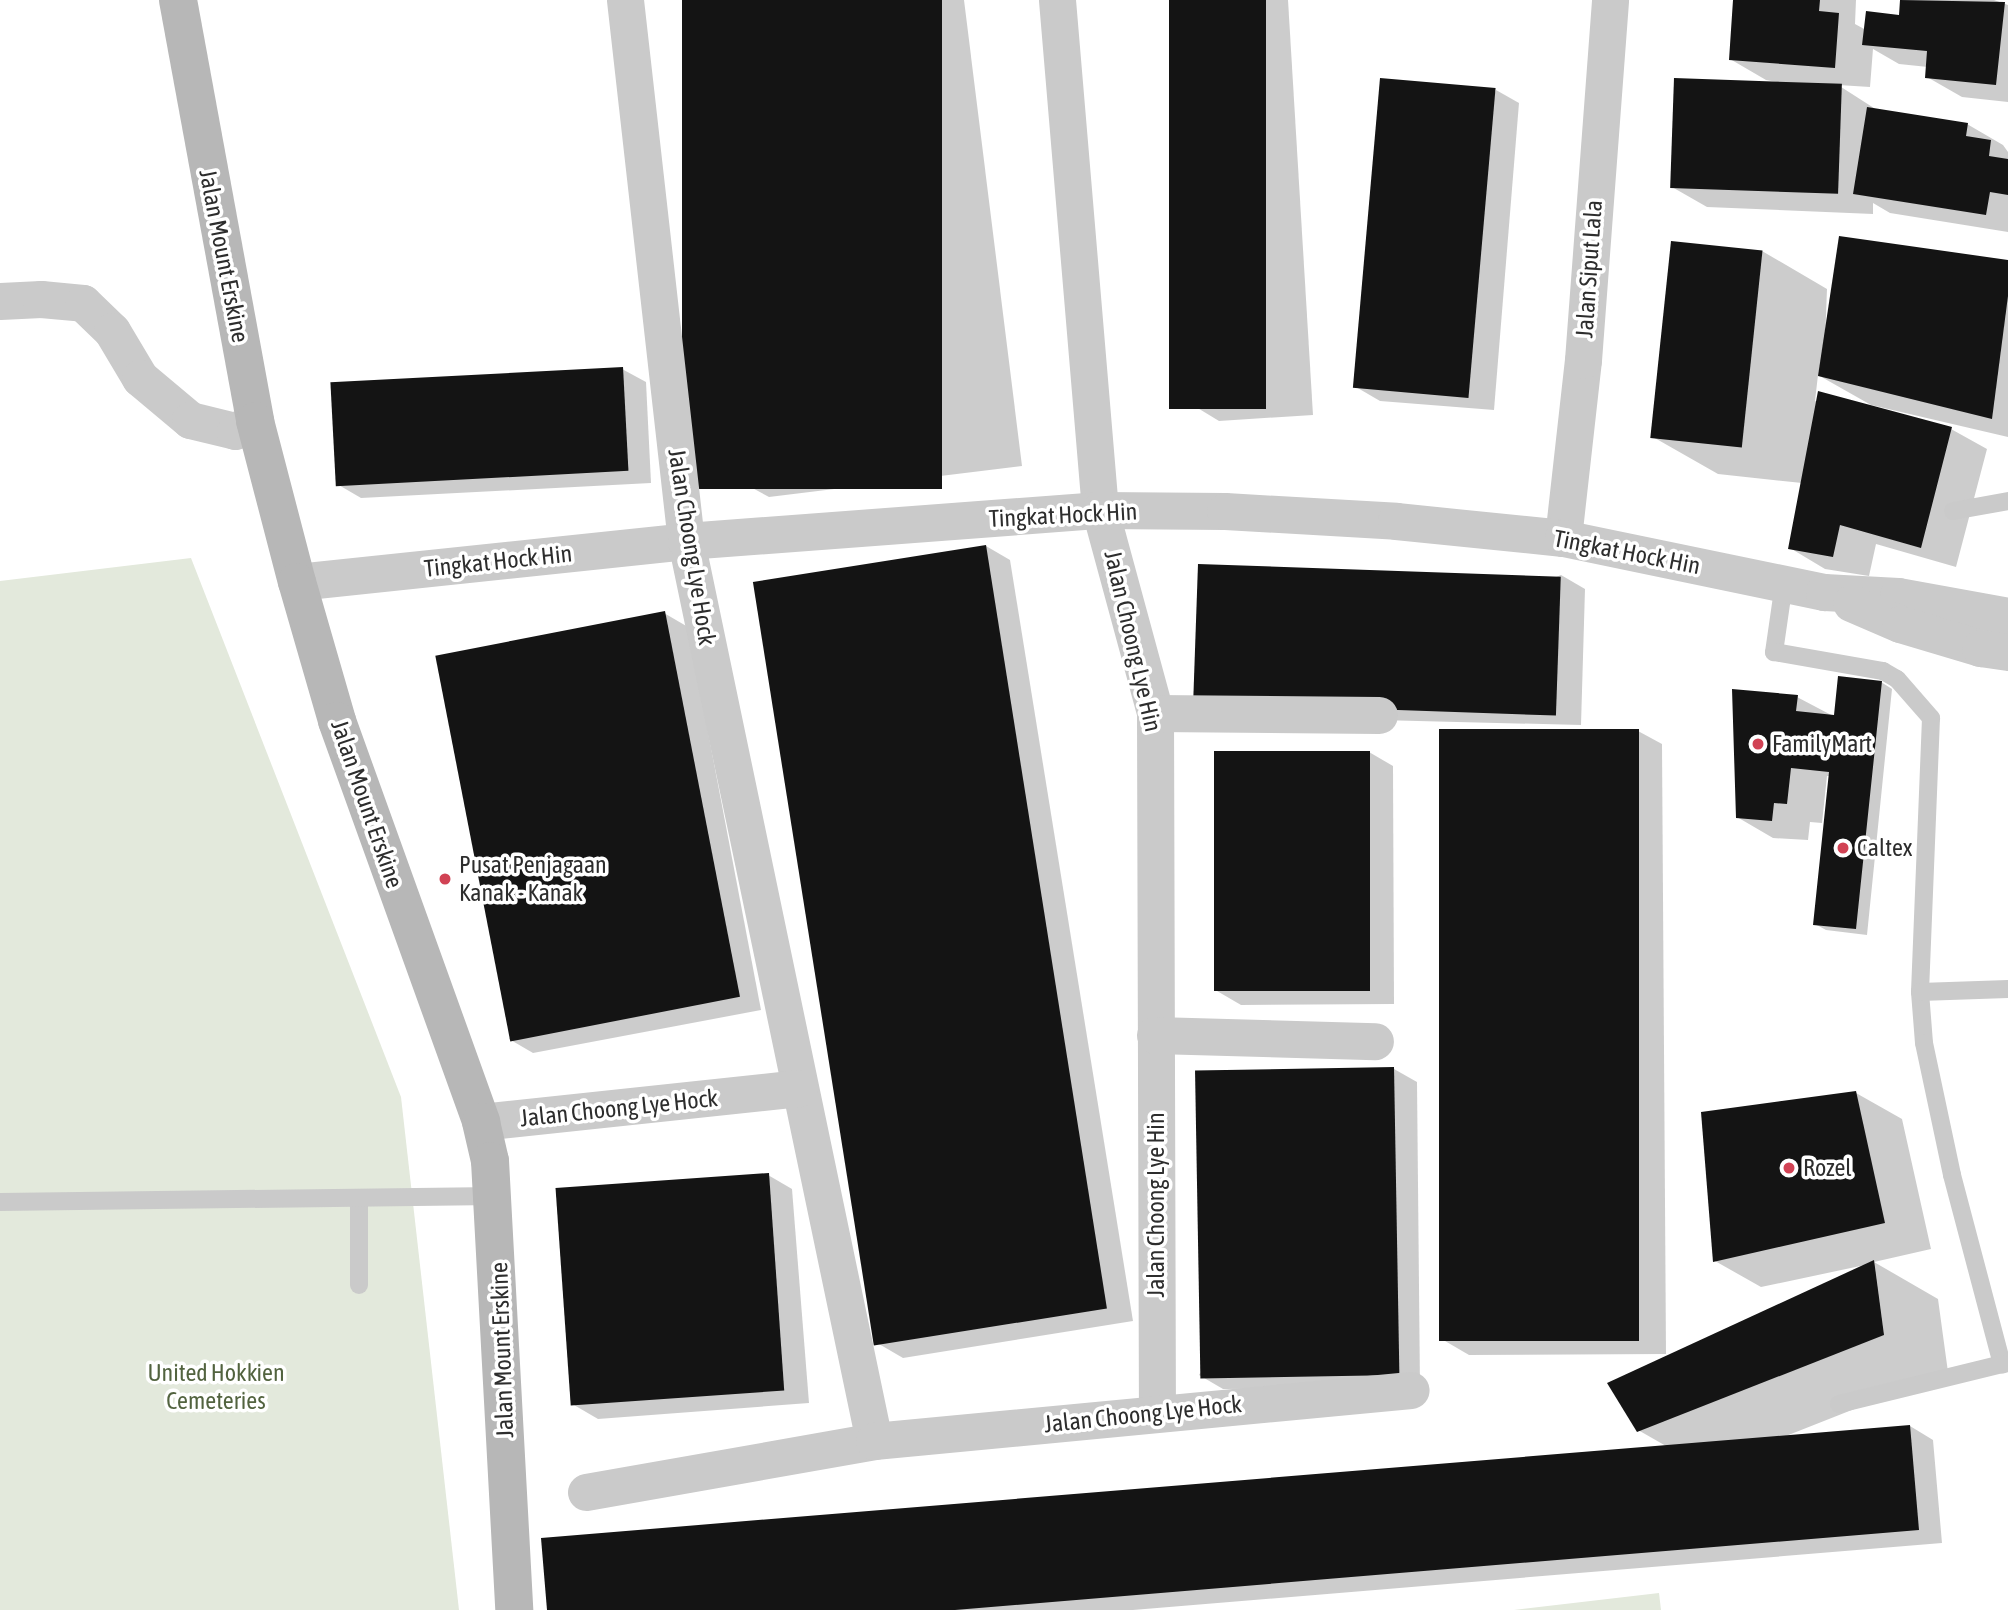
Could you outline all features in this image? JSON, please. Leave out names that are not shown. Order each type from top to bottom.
[{"type":"main road","name":"Jalan Mount Erskine","points":[[178,0],[255,421],[297,582],[337,721],[481,1122],[496,1196],[514,1610]]},
{"type":"street","name":"Jalan Choong Lye Hock","points":[[625,0],[686,541],[874,1441]]},
{"type":"street","name":"Jalan Choong Lye Hin","points":[[1057,0],[1100,510],[1155,713],[1157,1412]]},
{"type":"street","name":"Jalan Siput Lala","points":[[1563,537],[1583,360],[1610,0]]},
{"type":"street","points":[[0,301],[41,299],[83,303],[112,331],[140,378],[190,420],[235,430],[255,421]]},
{"type":"street","name":"Tingkat Hock Hin","points":[[297,582],[686,541],[1100,510],[1370,519],[1563,537],[1824,592],[1898,596],[2008,616]]},
{"type":"street","name":"Tingkat Hock Hin","points":[[1824,592],[1900,624],[1980,648],[2008,652]]},
{"type":"street","points":[[1155,713],[1379,715]]},
{"type":"street","points":[[1155,1035],[1375,1041]]},
{"type":"street","name":"Jalan Choong Lye Hock","points":[[481,1122],[799,1088]]},
{"type":"street","name":"Jalan Choong Lye Hock","points":[[586,1492],[874,1441],[1157,1412],[1411,1390]]},
{"type":"lane","points":[[1952,511],[2008,500]]},
{"type":"lane","points":[[1784,583],[1774,652],[1883,671],[1897,679],[1931,718],[1920,992],[1924,1043],[1952,1175],[2005,1363],[1839,1404]]},
{"type":"lane","points":[[1920,992],[2008,989]]},
{"type":"lane","points":[[0,1202],[359,1200],[496,1196]]},
{"type":"lane","points":[[359,1200],[359,1285]]},
{"type":"green space","name":"United Hokkien Cemeteries","points":[[191,558],[401,1097],[459,1610],[0,1610],[0,581]]},
{"type":"green space","points":[[1659,1593],[1661,1610],[1514,1610]]},
{"type":"building","points":[[682,0],[942,0],[942,489],[682,489]]},
{"type":"building","points":[[1169,0],[1266,0],[1266,409],[1169,409]]},
{"type":"building","points":[[1733,0],[1820,0],[1819,11],[1839,13],[1835,68],[1729,60]]},
{"type":"building","points":[[1900,0],[2005,2],[1996,85],[1925,78],[1927,51],[1862,45],[1866,11],[1899,15]]},
{"type":"building","points":[[1380,78],[1496,88],[1468,398],[1353,388]]},
{"type":"building","points":[[1674,78],[1842,84],[1838,194],[1670,188]]},
{"type":"building","points":[[1867,107],[1968,123],[1966,136],[1991,140],[1989,156],[2008,159],[2008,195],[1990,192],[1986,215],[1853,194]]},
{"type":"building","points":[[1839,236],[2008,260],[2008,296],[1992,419],[1818,376]]},
{"type":"building","points":[[1671,241],[1762,251],[1742,448],[1650,438]]},
{"type":"building","points":[[623,367],[628,471],[336,486],[330,382]]},
{"type":"building","points":[[1818,391],[1952,427],[1921,548],[1840,525],[1833,557],[1788,549]]},
{"type":"building","points":[[986,545],[1107,1308],[874,1345],[753,582]]},
{"type":"building","points":[[1198,564],[1561,577],[1556,716],[1193,703]]},
{"type":"building","points":[[665,611],[740,997],[510,1041],[435,656]]},
{"type":"building","name":"Caltex","points":[[1838,676],[1882,681],[1856,929],[1813,925],[1829,772],[1791,768],[1787,804],[1774,803],[1772,821],[1736,818],[1732,689],[1798,695],[1796,711],[1834,715]]},
{"type":"building","points":[[1439,729],[1639,729],[1639,1341],[1439,1341]]},
{"type":"building","points":[[1214,751],[1370,751],[1370,991],[1214,991]]},
{"type":"building","points":[[1394,1067],[1399,1375],[1200,1378],[1195,1070]]},
{"type":"building","name":"Rozel","points":[[1856,1091],[1885,1223],[1713,1262],[1701,1112]]},
{"type":"building","points":[[769,1173],[784,1390],[571,1405],[556,1188]]},
{"type":"building","points":[[1874,1260],[1884,1335],[1637,1432],[1607,1383]]},
{"type":"building","points":[[1910,1425],[1919,1530],[955,1610],[547,1610],[541,1538]]},
{"type":"place","name":"FamilyMart","points":[[1758,744]]},
{"type":"place","name":"Caltex","points":[[1843,848]]},
{"type":"place","name":"Pusat Penjagaan Kanak - Kanak","points":[[445,879]]},
{"type":"place","name":"Rozel","points":[[1789,1168]]}]
